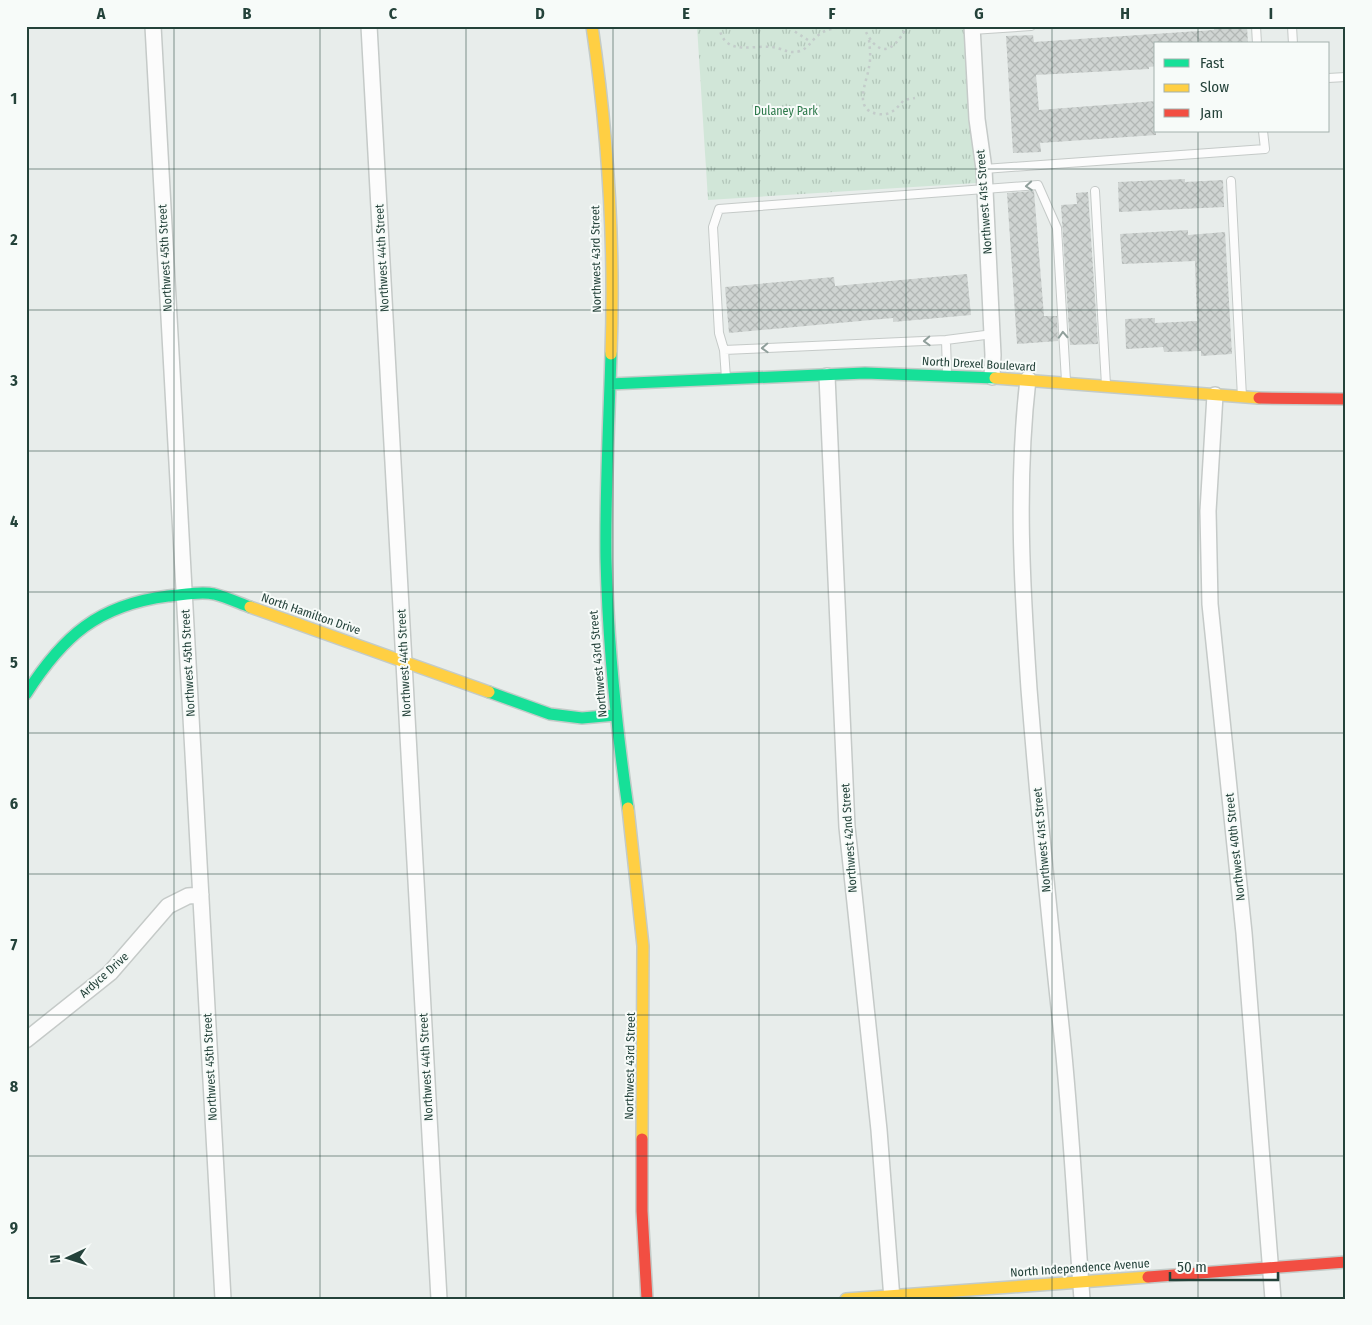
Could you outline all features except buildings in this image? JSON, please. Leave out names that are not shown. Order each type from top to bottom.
[{"type":"street","name":"Northwest 45th Street","points":[[153,26],[223,1299]]},
{"type":"street","name":"Northwest 44th Street","points":[[369,26],[439,1299]]},
{"type":"street","name":"Northwest 43rd Street","points":[[592,26],[604,136],[610,230],[610,384],[606,560],[616,715],[638,882],[642,936],[645,1035],[641,1188],[646,1299]]},
{"type":"street","name":"Northwest 41st Street","points":[[972,28],[977,119],[984,169],[992,334],[992,377]]},
{"type":"street","name":"North Drexel Boulevard","points":[[610,384],[827,376],[947,375],[1242,397],[1346,399]]},
{"type":"street","name":"Northwest 42nd Street","points":[[827,376],[847,826],[879,1130],[892,1297]]},
{"type":"street","name":"Northwest 41st Street","points":[[1028,380],[1021,478],[1025,630],[1038,810],[1061,1029],[1082,1299]]},
{"type":"street","name":"Northwest 40th Street","points":[[1215,395],[1208,511],[1210,604],[1244,933],[1273,1299]]},
{"type":"street","name":"North Hamilton Drive","points":[[26,694],[64,642],[98,615],[117,606],[143,600],[213,594],[550,714],[582,718],[616,715]]},
{"type":"street","name":"Ardyce Drive","points":[[26,1040],[110,973],[168,906],[188,896],[201,895]]},
{"type":"street","name":"North Independence Avenue","points":[[846,1299],[1346,1262]]},
{"type":"lane","points":[[972,28],[1031,26]]},
{"type":"lane","points":[[1256,26],[1257,42]]},
{"type":"lane","points":[[1292,26],[1293,42]]},
{"type":"lane","points":[[1330,78],[1346,77]]},
{"type":"lane","points":[[984,169],[1265,149],[1264,132]]},
{"type":"lane","points":[[1231,181],[1242,397]]},
{"type":"lane","points":[[726,380],[724,350],[720,334],[713,227],[719,209],[1038,186],[1057,228],[1066,383]]},
{"type":"lane","points":[[1095,191],[1106,387]]},
{"type":"lane","points":[[724,350],[946,340],[992,334]]},
{"type":"lane","points":[[946,340],[947,375]]},
{"type":"path","points":[[719,26],[722,36],[732,46],[742,49],[777,47],[786,52],[797,52],[806,49],[823,31],[842,26]]},
{"type":"path","points":[[796,26],[794,31],[811,42]]},
{"type":"path","points":[[863,26],[869,40],[870,67],[862,95],[865,106],[873,113],[890,114],[904,100],[915,98]]},
{"type":"path","points":[[869,40],[878,48],[885,50],[894,46],[907,26]]},
{"type":"green space","name":"Dulaney Park","points":[[697,26],[968,26],[977,183],[708,200]]},
{"type":"traffic: fast","points":[[611,354],[606,508],[607,590],[613,684],[628,808]]},
{"type":"traffic: fast","points":[[610,384],[865,373],[995,378]]},
{"type":"traffic: fast","points":[[26,694],[54,655],[69,640],[102,616],[121,607],[143,600],[203,593],[219,595],[250,607]]},
{"type":"traffic: fast","points":[[489,692],[550,714],[582,718],[616,715]]},
{"type":"traffic: slow","points":[[592,26],[598,67],[609,190],[612,272],[611,354]]},
{"type":"traffic: slow","points":[[995,378],[1259,398]]},
{"type":"traffic: slow","points":[[250,607],[489,692]]},
{"type":"traffic: slow","points":[[628,808],[643,946],[642,1139]]},
{"type":"traffic: slow","points":[[846,1299],[1148,1277]]},
{"type":"traffic: jam","points":[[1259,398],[1346,399]]},
{"type":"traffic: jam","points":[[642,1139],[642,1211],[647,1299]]},
{"type":"traffic: jam","points":[[1148,1277],[1346,1262]]}]
